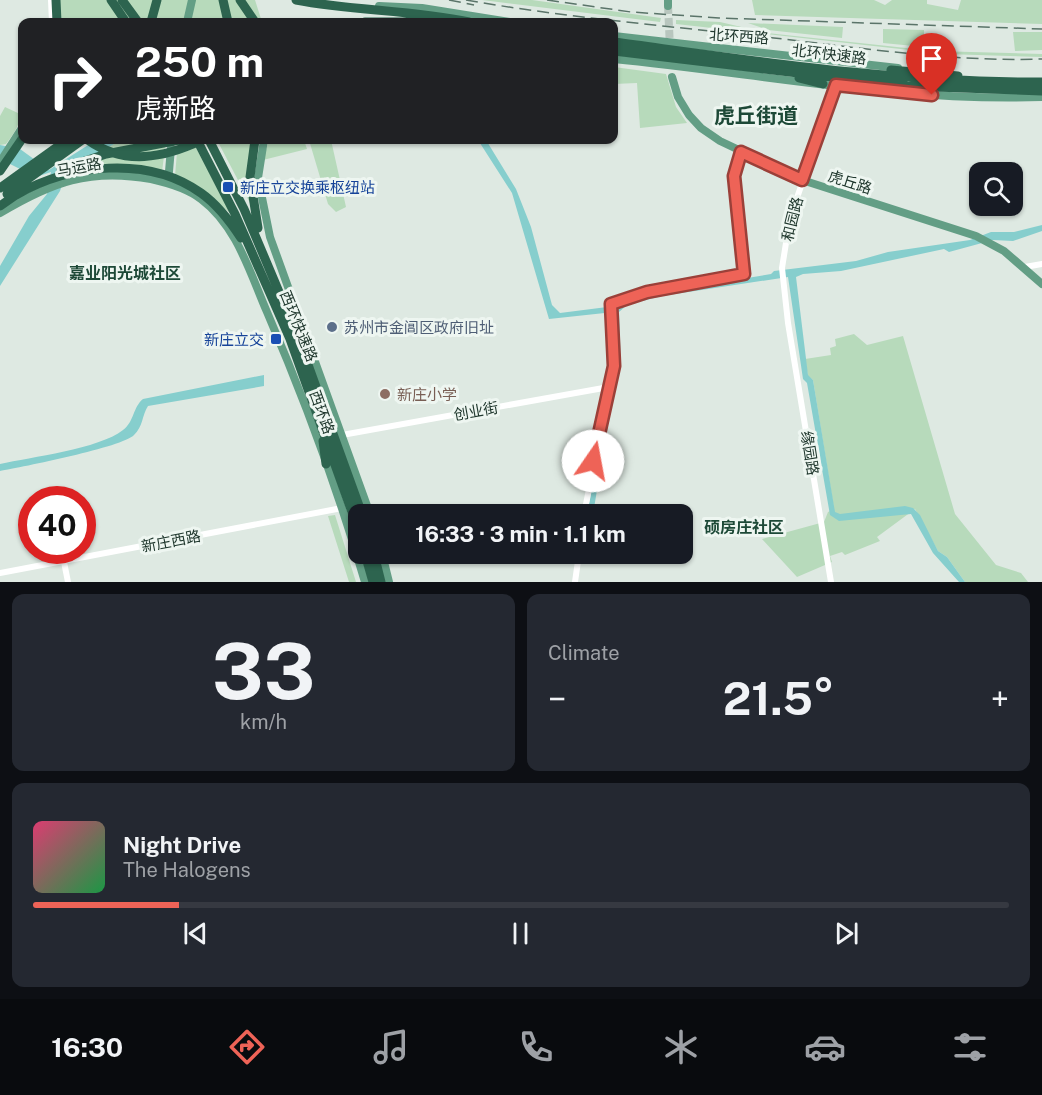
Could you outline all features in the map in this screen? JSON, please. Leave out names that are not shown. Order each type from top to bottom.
[{"type":"highway","points":[[56,0],[56,18]]},
{"type":"highway","points":[[111,0],[123,18]]},
{"type":"highway","points":[[122,0],[135,18]]},
{"type":"highway","points":[[152,18],[157,0]]},
{"type":"highway","points":[[223,0],[228,11],[228,18]]},
{"type":"highway","points":[[240,0],[252,18]]},
{"type":"highway","points":[[299,1],[346,8],[422,12],[450,18]]},
{"type":"highway","name":"北环快速路","points":[[618,43],[907,82],[1042,82]]},
{"type":"highway","name":"北环快速路","points":[[618,51],[907,82],[1042,91]]},
{"type":"highway","points":[[730,57],[770,56],[975,77]]},
{"type":"highway","points":[[690,60],[729,69],[823,84]]},
{"type":"highway","points":[[2,165],[18,144]]},
{"type":"highway","points":[[0,199],[62,144]]},
{"type":"highway","points":[[0,188],[26,175],[76,144]]},
{"type":"highway","points":[[95,144],[107,151],[136,157],[168,153],[192,144]]},
{"type":"highway","points":[[0,206],[16,195],[94,158],[160,144]]},
{"type":"highway","points":[[194,144],[247,246]]},
{"type":"highway","name":"西环快速路","points":[[199,144],[259,255]]},
{"type":"highway","name":"西环快速路","points":[[211,144],[332,428],[359,504]]},
{"type":"highway","points":[[254,144],[250,158],[250,183],[259,255]]},
{"type":"highway","points":[[42,183],[73,171],[101,169],[146,172],[169,177],[190,186],[210,200],[225,215],[247,246],[259,255]]},
{"type":"highway","name":"西环快速路","points":[[294,338],[349,504]]},
{"type":"highway","points":[[320,421],[326,464]]},
{"type":"highway","points":[[332,428],[350,458]]},
{"type":"highway","points":[[373,566],[373,582]]},
{"type":"highway","points":[[373,566],[381,582]]},
{"type":"main road","points":[[188,18],[192,0]]},
{"type":"main road","points":[[319,0],[360,5],[422,8],[485,18]]},
{"type":"main road","name":"北环西路","points":[[618,37],[723,50],[764,51],[975,77],[1042,78]]},
{"type":"main road","points":[[618,59],[932,95],[1042,97]]},
{"type":"main road","name":"虎丘路","points":[[672,77],[680,101],[692,119],[712,136],[802,180],[976,236],[995,245],[1025,267],[1042,284]]},
{"type":"main road","points":[[2,165],[18,136]]},
{"type":"main road","points":[[168,183],[171,144]]},
{"type":"main road","name":"西环路","points":[[263,144],[259,164],[259,192],[270,237],[366,504]]},
{"type":"main road","name":"马运路","points":[[0,213],[42,183],[117,175],[168,183]]},
{"type":"main road","name":"西环路","points":[[168,183],[193,193],[214,211],[234,237],[288,359],[348,525]]},
{"type":"main road","points":[[255,284],[282,273]]},
{"type":"main road","name":"西环路","points":[[360,564],[365,582]]},
{"type":"main road","points":[[384,564],[389,582]]},
{"type":"street","points":[[51,0],[55,18]]},
{"type":"street","name":"和园路","points":[[788,323],[782,268],[790,218],[836,85]]},
{"type":"street","points":[[586,504],[614,366],[611,305],[647,292],[744,274],[734,176],[741,152]]},
{"type":"street","points":[[1025,267],[1042,264]]},
{"type":"street","name":"缘园路","points":[[788,323],[831,582]]},
{"type":"street","name":"创业街","points":[[342,435],[609,387]]},
{"type":"street","name":"新庄西路","points":[[96,556],[342,508]]},
{"type":"street","name":"新庄西路","points":[[0,573],[52,564]]},
{"type":"street","points":[[64,564],[68,582]]},
{"type":"street","points":[[575,582],[578,564]]},
{"type":"green space","points":[[60,0],[190,0],[185,18],[60,18]]},
{"type":"green space","points":[[195,0],[255,0],[261,18],[190,18]]},
{"type":"green space","points":[[482,0],[532,0],[661,18],[660,22]]},
{"type":"green space","points":[[752,0],[874,0],[885,5],[892,0],[927,0],[927,4],[958,10],[961,0],[1042,0],[1042,24],[755,15]]},
{"type":"green space","points":[[676,20],[720,22],[767,33],[934,51],[1042,54],[1042,57],[945,54],[676,24]]},
{"type":"green space","points":[[748,23],[843,27],[842,38],[768,30]]},
{"type":"green space","points":[[883,29],[924,30],[924,47],[883,43]]},
{"type":"green space","points":[[1013,32],[1042,32],[1042,50],[1015,51]]},
{"type":"green space","points":[[618,68],[666,74],[676,107],[687,123],[640,128],[637,83],[618,84]]},
{"type":"green space","points":[[5,107],[18,113],[16,130],[6,144],[0,145],[0,116]]},
{"type":"green space","points":[[114,144],[166,144],[162,172],[77,167]]},
{"type":"green space","points":[[178,144],[194,144],[231,214],[216,201],[175,176]]},
{"type":"green space","points":[[219,144],[254,144],[251,205]]},
{"type":"green space","points":[[268,144],[305,144],[307,149],[263,160]]},
{"type":"green space","points":[[310,144],[332,144],[346,207],[336,212],[328,204]]},
{"type":"green space","points":[[854,334],[867,345],[903,336],[955,514],[996,565],[1021,573],[1028,582],[965,582],[947,557],[938,551],[915,509],[877,537],[880,541],[845,555],[842,552],[830,556],[832,562],[797,577],[762,539],[824,522],[828,512],[834,509],[813,380],[808,376],[805,359],[831,355],[830,348],[836,346],[835,339]]},
{"type":"green space","points":[[335,515],[348,556],[348,564],[350,564],[356,582],[349,582],[328,516]]},
{"type":"water","points":[[90,144],[114,144],[65,176],[60,191],[0,286],[0,266],[29,216],[47,194],[51,172],[36,177],[0,159],[0,145],[20,149],[49,170]]},
{"type":"water","points":[[481,144],[488,144],[516,189],[531,227],[552,305],[560,313],[615,306],[669,291],[771,274],[774,271],[856,261],[888,252],[970,240],[991,232],[1014,232],[1042,225],[1042,231],[1013,241],[993,240],[949,252],[944,249],[841,271],[803,274],[796,277],[808,375],[813,380],[835,512],[840,514],[905,506],[913,508],[920,515],[938,551],[947,557],[965,582],[959,582],[933,553],[911,514],[839,521],[830,515],[807,383],[803,379],[788,277],[662,296],[627,305],[619,312],[621,365],[614,389],[595,504],[589,504],[616,364],[614,312],[549,319],[512,193]]},
{"type":"water","points":[[264,375],[264,386],[148,406],[139,428],[126,440],[71,456],[0,471],[0,464],[82,447],[112,437],[127,427],[143,399]]},
{"type":"tunnel","points":[[668,6],[670,47]]},
{"type":"railway","points":[[449,0],[474,5]]},
{"type":"railway","points":[[466,0],[590,18]]},
{"type":"railway","points":[[547,0],[631,12],[719,18],[1042,29]]},
{"type":"railway","points":[[618,21],[908,53],[975,58],[1042,59]]},
{"type":"place","name":"新庄立交换乘枢纽站","points":[[228,187]]},
{"type":"place","name":"苏州市金阊区政府旧址","points":[[332,327]]},
{"type":"place","name":"新庄立交","points":[[276,339]]},
{"type":"place","name":"新庄小学","points":[[385,394]]},
{"type":"district","name":"虎丘街道","points":[[756,115]]},
{"type":"district","name":"嘉业阳光城社区","points":[[125,273]]},
{"type":"district","name":"硕房庄社区","points":[[744,527]]},
{"type":"route","points":[[593,461],[614,366],[611,304],[647,292],[744,274],[734,176],[741,152],[802,180],[836,85],[932,95]]}]
